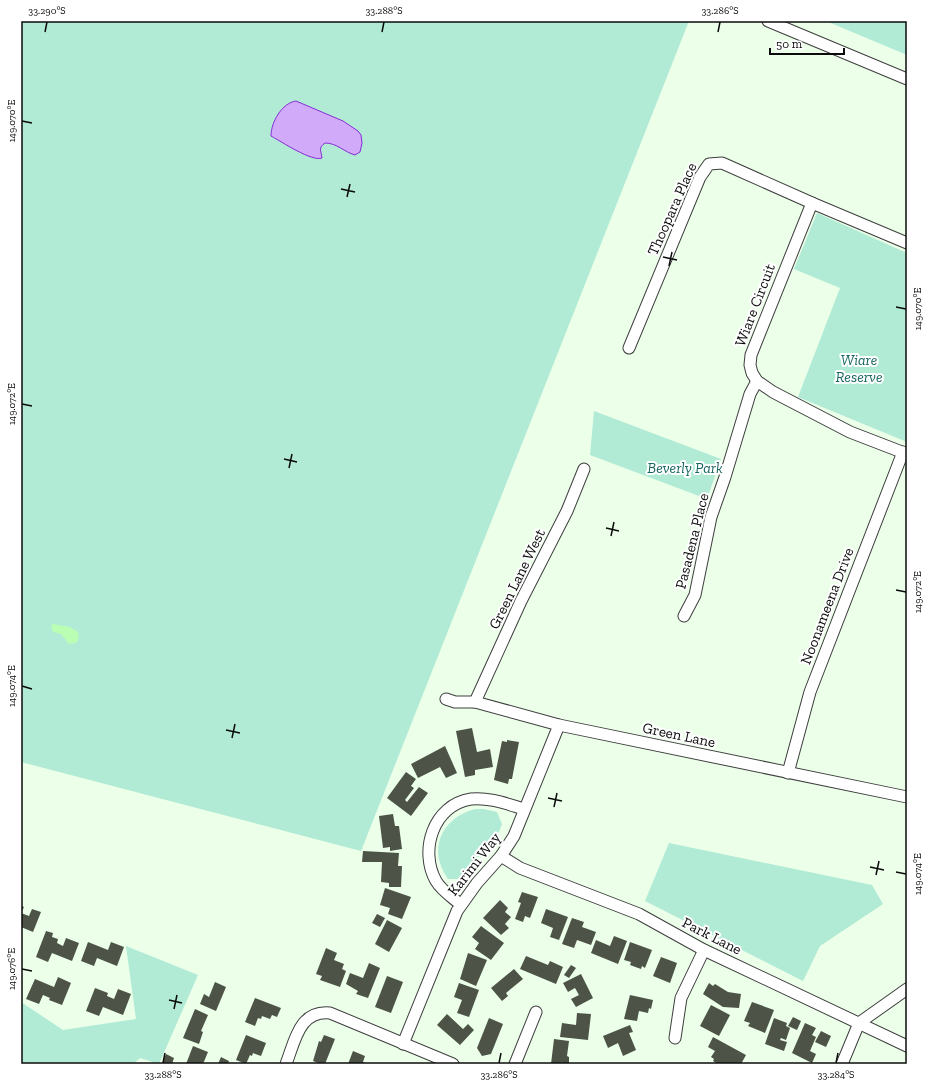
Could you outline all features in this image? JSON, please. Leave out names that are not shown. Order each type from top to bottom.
[{"type":"street","points":[[768,21],[907,79]]},
{"type":"street","name":"Thoopara Place","points":[[629,348],[700,177],[709,164],[722,163],[812,203]]},
{"type":"street","points":[[812,203],[907,243]]},
{"type":"street","name":"Wiare Circuit","points":[[758,381],[750,365],[751,355],[812,203]]},
{"type":"street","points":[[758,381],[773,392],[850,432],[905,453]]},
{"type":"street","name":"Pasadena Place","points":[[684,616],[695,595],[711,517],[750,394],[758,381]]},
{"type":"street","name":"Noonameena Drive","points":[[788,773],[810,692],[905,453]]},
{"type":"street","name":"Green Lane West","points":[[475,702],[521,601],[567,511],[584,469]]},
{"type":"street","name":"Green Lane","points":[[446,699],[456,702],[475,702],[559,725],[907,797]]},
{"type":"street","name":"Karimi Way","points":[[403,1044],[460,904],[476,883],[501,856],[514,836],[559,725]]},
{"type":"street","points":[[460,904],[439,885],[430,866],[428,845],[439,820],[455,806],[469,800],[485,799],[524,809]]},
{"type":"street","name":"Park Lane","points":[[501,856],[520,868],[639,914],[704,950],[907,1046]]},
{"type":"street","points":[[675,1038],[681,998],[704,950]]},
{"type":"street","points":[[842,1064],[859,1023],[907,989]]},
{"type":"street","points":[[515,1064],[536,1012]]},
{"type":"street","points":[[286,1064],[301,1028],[308,1017],[314,1013],[330,1013],[453,1064]]},
{"type":"green space","points":[[21,21],[689,21],[361,851],[21,762]]},
{"type":"green space","points":[[826,21],[907,21],[907,55]]},
{"type":"green space","name":"Wiare Reserve","points":[[817,213],[907,253],[907,442],[798,397],[840,288],[794,269]]},
{"type":"green space","name":"Beverly Park","points":[[594,411],[721,459],[707,499],[590,455]]},
{"type":"green space","points":[[475,809],[484,809],[497,812],[502,824],[499,832],[460,879],[448,879],[442,868],[439,857],[438,846],[441,836],[446,827],[453,820],[463,813]]},
{"type":"green space","points":[[669,843],[872,885],[883,904],[820,946],[803,981],[645,901]]},
{"type":"green space","points":[[126,946],[198,975],[159,1064],[140,1058],[133,1064],[21,1064],[21,1002],[63,1030],[136,1019]]},
{"type":"sand","points":[[53,624],[70,627],[78,632],[79,638],[76,643],[69,644],[61,634],[53,632],[51,626]]},
{"type":"shaded area","points":[[296,101],[343,121],[358,131],[361,135],[362,143],[360,152],[355,155],[333,144],[325,143],[321,148],[322,158],[311,157],[289,147],[271,136],[273,125],[278,114],[286,105]]},
{"type":"building","points":[[472,728],[477,752],[490,749],[493,767],[475,770],[475,775],[465,777],[456,731]]},
{"type":"building","points":[[507,740],[519,742],[512,779],[509,779],[508,784],[494,780],[502,741],[507,742]]},
{"type":"building","points":[[445,746],[457,773],[446,778],[440,767],[418,778],[411,764]]},
{"type":"building","points":[[406,772],[416,779],[411,786],[414,788],[405,800],[407,802],[419,787],[428,793],[411,816],[387,798]]},
{"type":"building","points":[[393,814],[395,826],[399,826],[402,849],[390,851],[390,847],[383,848],[379,816]]},
{"type":"building","points":[[363,851],[399,853],[398,866],[402,866],[401,887],[389,887],[389,883],[381,882],[382,862],[362,862]]},
{"type":"building","points":[[385,888],[411,897],[402,919],[388,914],[390,908],[380,905]]},
{"type":"building","points":[[522,892],[538,897],[530,918],[525,916],[523,922],[515,919],[521,903],[518,902]]},
{"type":"building","points":[[500,900],[508,908],[505,912],[511,917],[505,924],[509,928],[501,935],[483,918]]},
{"type":"building","points":[[21,906],[24,907],[21,913]]},
{"type":"building","points":[[32,909],[41,912],[33,932],[21,927],[21,913],[29,916]]},
{"type":"building","points":[[546,909],[568,917],[559,940],[550,937],[553,928],[541,923]]},
{"type":"building","points":[[377,914],[385,918],[380,927],[372,923]]},
{"type":"building","points":[[572,918],[584,922],[582,927],[596,932],[591,945],[577,940],[574,948],[562,944]]},
{"type":"building","points":[[387,920],[402,928],[389,952],[375,944]]},
{"type":"building","points":[[481,926],[504,943],[491,960],[475,949],[479,943],[472,937]]},
{"type":"building","points":[[46,931],[53,933],[52,937],[58,939],[57,943],[63,946],[66,938],[79,943],[72,961],[52,953],[48,962],[36,957]]},
{"type":"building","points":[[614,936],[627,941],[618,964],[591,953],[596,940],[610,946]]},
{"type":"building","points":[[88,942],[108,950],[111,942],[124,947],[117,966],[97,958],[94,966],[81,961]]},
{"type":"building","points":[[630,942],[652,950],[645,968],[642,966],[641,969],[630,965],[631,962],[624,960]]},
{"type":"building","points":[[326,948],[337,953],[334,960],[344,964],[342,969],[346,971],[340,987],[320,980],[322,976],[316,974]]},
{"type":"building","points":[[468,953],[487,960],[476,986],[460,979]]},
{"type":"building","points":[[526,956],[548,965],[550,961],[563,967],[556,984],[520,969]]},
{"type":"building","points":[[661,957],[677,963],[670,983],[653,976]]},
{"type":"building","points":[[369,963],[380,968],[368,998],[356,994],[358,991],[346,984],[350,973],[363,978]]},
{"type":"building","points":[[571,965],[576,968],[569,978],[564,975]]},
{"type":"building","points":[[514,969],[523,979],[506,993],[508,996],[502,1001],[491,988]]},
{"type":"building","points":[[581,974],[593,998],[576,1007],[571,999],[579,995],[575,988],[568,992],[563,983]]},
{"type":"building","points":[[387,976],[403,982],[391,1013],[375,1007]]},
{"type":"building","points":[[58,977],[71,983],[62,1005],[49,1000],[50,998],[43,995],[39,1004],[26,999],[35,979],[54,987]]},
{"type":"building","points":[[215,982],[226,987],[216,1011],[200,1004],[204,994],[209,997]]},
{"type":"building","points":[[459,983],[479,990],[469,1017],[457,1013],[462,1000],[454,997]]},
{"type":"building","points":[[709,983],[713,986],[715,984],[728,992],[741,994],[739,1008],[723,1007],[703,994]]},
{"type":"building","points":[[95,988],[108,993],[107,996],[114,999],[118,989],[131,994],[123,1015],[103,1007],[99,1016],[86,1011]]},
{"type":"building","points":[[630,995],[653,1000],[651,1009],[649,1008],[648,1013],[639,1011],[637,1021],[624,1019]]},
{"type":"building","points":[[255,998],[281,1008],[277,1017],[272,1015],[270,1019],[262,1016],[261,1019],[258,1018],[255,1026],[245,1022]]},
{"type":"building","points":[[752,1002],[774,1010],[765,1033],[748,1026],[750,1023],[744,1021]]},
{"type":"building","points":[[711,1005],[730,1015],[719,1036],[700,1026]]},
{"type":"building","points":[[195,1009],[208,1015],[201,1031],[203,1032],[199,1044],[183,1038]]},
{"type":"building","points":[[577,1013],[591,1014],[588,1040],[560,1037],[562,1023],[576,1025]]},
{"type":"building","points":[[447,1014],[463,1029],[468,1024],[474,1030],[460,1045],[437,1025]]},
{"type":"building","points":[[793,1017],[801,1021],[797,1030],[788,1026]]},
{"type":"building","points":[[489,1018],[503,1024],[491,1054],[482,1056],[477,1048]]},
{"type":"building","points":[[774,1018],[787,1023],[786,1026],[790,1028],[786,1040],[781,1038],[780,1040],[787,1042],[784,1051],[765,1044]]},
{"type":"building","points":[[805,1023],[816,1028],[812,1035],[816,1037],[810,1051],[816,1054],[812,1063],[792,1053]]},
{"type":"building","points":[[630,1025],[633,1032],[629,1033],[636,1050],[623,1056],[618,1043],[608,1048],[603,1036]]},
{"type":"building","points":[[821,1031],[831,1036],[826,1047],[815,1042]]},
{"type":"building","points":[[246,1035],[266,1043],[261,1056],[253,1053],[252,1056],[250,1055],[246,1064],[236,1060]]},
{"type":"building","points":[[324,1035],[335,1039],[325,1064],[321,1064],[313,1061],[319,1041],[321,1042]]},
{"type":"building","points":[[713,1037],[746,1055],[741,1064],[718,1064],[713,1061],[714,1059],[711,1057],[715,1051],[708,1047]]},
{"type":"building","points":[[554,1039],[569,1041],[567,1056],[569,1057],[569,1064],[551,1064]]},
{"type":"building","points":[[193,1046],[208,1052],[203,1064],[186,1064]]},
{"type":"building","points":[[353,1051],[365,1056],[363,1062],[367,1064],[348,1064]]},
{"type":"building","points":[[166,1054],[174,1058],[172,1064],[162,1064]]},
{"type":"building","points":[[221,1057],[229,1061],[228,1064],[218,1064]]}]
